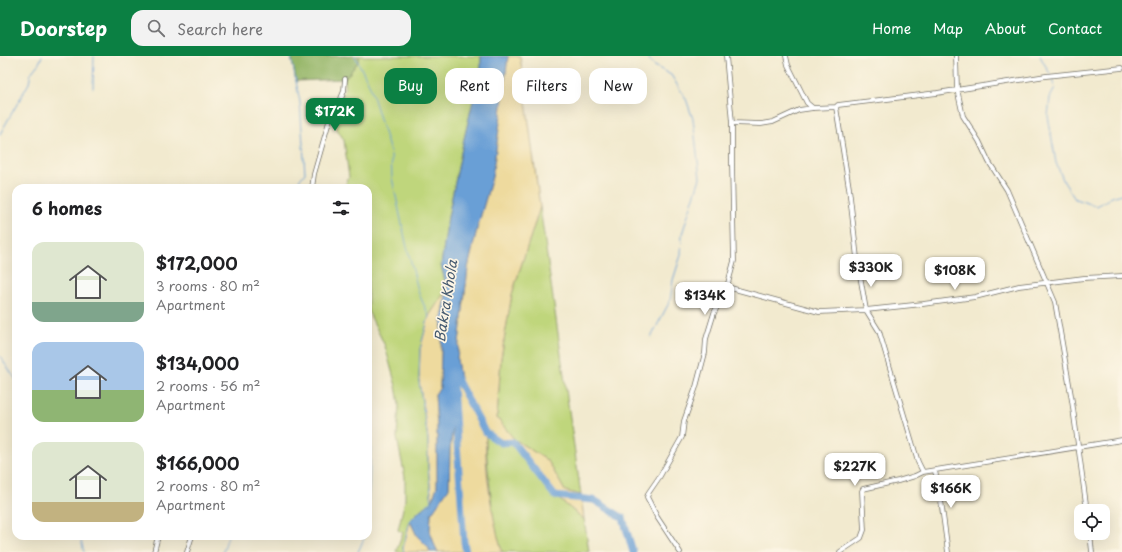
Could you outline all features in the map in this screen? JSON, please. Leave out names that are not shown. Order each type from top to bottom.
[{"type":"street","points":[[680,552],[657,517],[647,498],[649,492],[660,476],[682,437],[684,421],[696,387],[705,353],[706,339],[709,328],[714,313],[727,287],[734,261],[732,123],[726,56]]},
{"type":"street","points":[[786,56],[788,65],[807,103],[813,108]]},
{"type":"street","points":[[956,56],[957,89],[964,116],[1007,190],[1055,302],[1086,504]]},
{"type":"street","points":[[732,123],[760,124],[774,122],[799,110],[833,106],[836,107],[838,105],[937,93],[1046,76],[1122,68]]},
{"type":"street","points":[[313,184],[330,118],[336,111],[344,91],[344,79]]},
{"type":"street","points":[[836,107],[849,188],[857,258],[866,310],[879,331],[918,462],[923,472]]},
{"type":"street","points":[[727,287],[819,312],[866,310],[975,297],[1020,286],[1046,282],[1122,276]]},
{"type":"street","points":[[840,552],[861,538],[863,535],[863,489],[903,480],[923,472],[1122,440]]},
{"type":"street","points":[[935,470],[940,493],[948,552]]},
{"type":"street","points":[[154,552],[157,540]]},
{"type":"street","points":[[187,552],[191,540]]},
{"type":"street","points":[[1091,540],[1092,552]]},
{"type":"green space","points":[[291,56],[360,56],[358,62],[345,79],[296,81]]},
{"type":"green space","points":[[360,56],[481,56],[481,68],[445,68],[445,104],[472,104],[448,217],[441,265],[447,289],[429,316],[425,412],[428,439],[428,467],[432,502],[418,512],[411,521],[403,548],[404,552],[396,552],[403,533],[398,530],[405,500],[405,477],[397,438],[399,404],[396,386],[385,346],[372,319],[372,184],[346,184],[349,177],[344,140],[330,118],[336,111],[344,91],[345,79],[358,62]]},
{"type":"green space","points":[[540,207],[581,495],[565,491],[548,461],[514,439],[497,418],[501,358],[512,294]]},
{"type":"green space","points":[[485,432],[501,443],[513,442],[555,496],[584,519],[589,552],[502,552],[494,524]]},
{"type":"sand","points":[[508,56],[520,56],[522,68],[512,68],[512,104],[526,104],[540,207],[512,294],[501,358],[497,418],[514,439],[548,461],[565,491],[581,495],[584,519],[555,496],[513,442],[501,443],[486,433],[486,462],[490,493],[495,524],[502,552],[438,552],[430,531],[431,514],[449,487],[450,450],[455,413],[453,379],[460,385],[457,359],[468,268],[477,229],[492,177],[502,104],[504,104],[504,89]]},
{"type":"sand","points":[[447,289],[442,320],[440,388],[435,394],[437,428],[437,486],[432,502],[428,467],[428,439],[419,381],[420,349],[429,316]]},
{"type":"sand","points":[[410,521],[417,536],[428,547],[430,552],[404,552],[403,548]]},
{"type":"water","points":[[481,56],[508,56],[504,89],[504,68],[481,67]]},
{"type":"water","points":[[472,104],[502,104],[492,177],[477,229],[468,268],[457,359],[461,385],[453,380],[455,413],[450,450],[449,488],[431,514],[430,531],[438,552],[430,552],[428,547],[417,536],[410,521],[420,510],[432,502],[437,486],[437,428],[435,394],[440,388],[442,320],[447,289],[441,265],[448,217]]},
{"type":"waterway","points":[[0,134],[29,83],[31,73],[39,63],[42,56]]},
{"type":"waterway","points":[[93,88],[94,56]]},
{"type":"waterway","points":[[291,56],[300,102],[305,173],[296,184]]},
{"type":"waterway","points":[[355,56],[370,86],[391,155],[392,178],[406,243],[419,294],[429,316],[420,349],[419,381],[428,439],[428,467],[432,502],[426,505]]},
{"type":"waterway","points":[[647,56],[653,65],[671,75],[686,99],[693,119],[700,178],[682,234],[681,255],[673,280],[670,301],[651,337]]},
{"type":"waterway","points":[[1040,56],[1050,74]]},
{"type":"waterway","points":[[1051,77],[1055,88],[1050,98],[1048,116],[1056,163],[1064,182],[1075,199],[1097,206],[1112,197],[1122,194]]},
{"type":"waterway","points":[[0,356],[12,374]]},
{"type":"waterway","name":"Bakra Khola","points":[[452,373],[464,542],[466,552]]},
{"type":"waterway","points":[[456,377],[485,432],[501,443],[513,442],[555,496],[594,500],[623,518],[633,552]]},
{"type":"waterway","points":[[404,552],[403,548],[410,521],[415,515]]},
{"type":"waterway","points":[[81,540],[84,552]]},
{"type":"waterway","points":[[223,552],[227,540]]},
{"type":"waterway","points":[[358,552],[363,540]]}]
